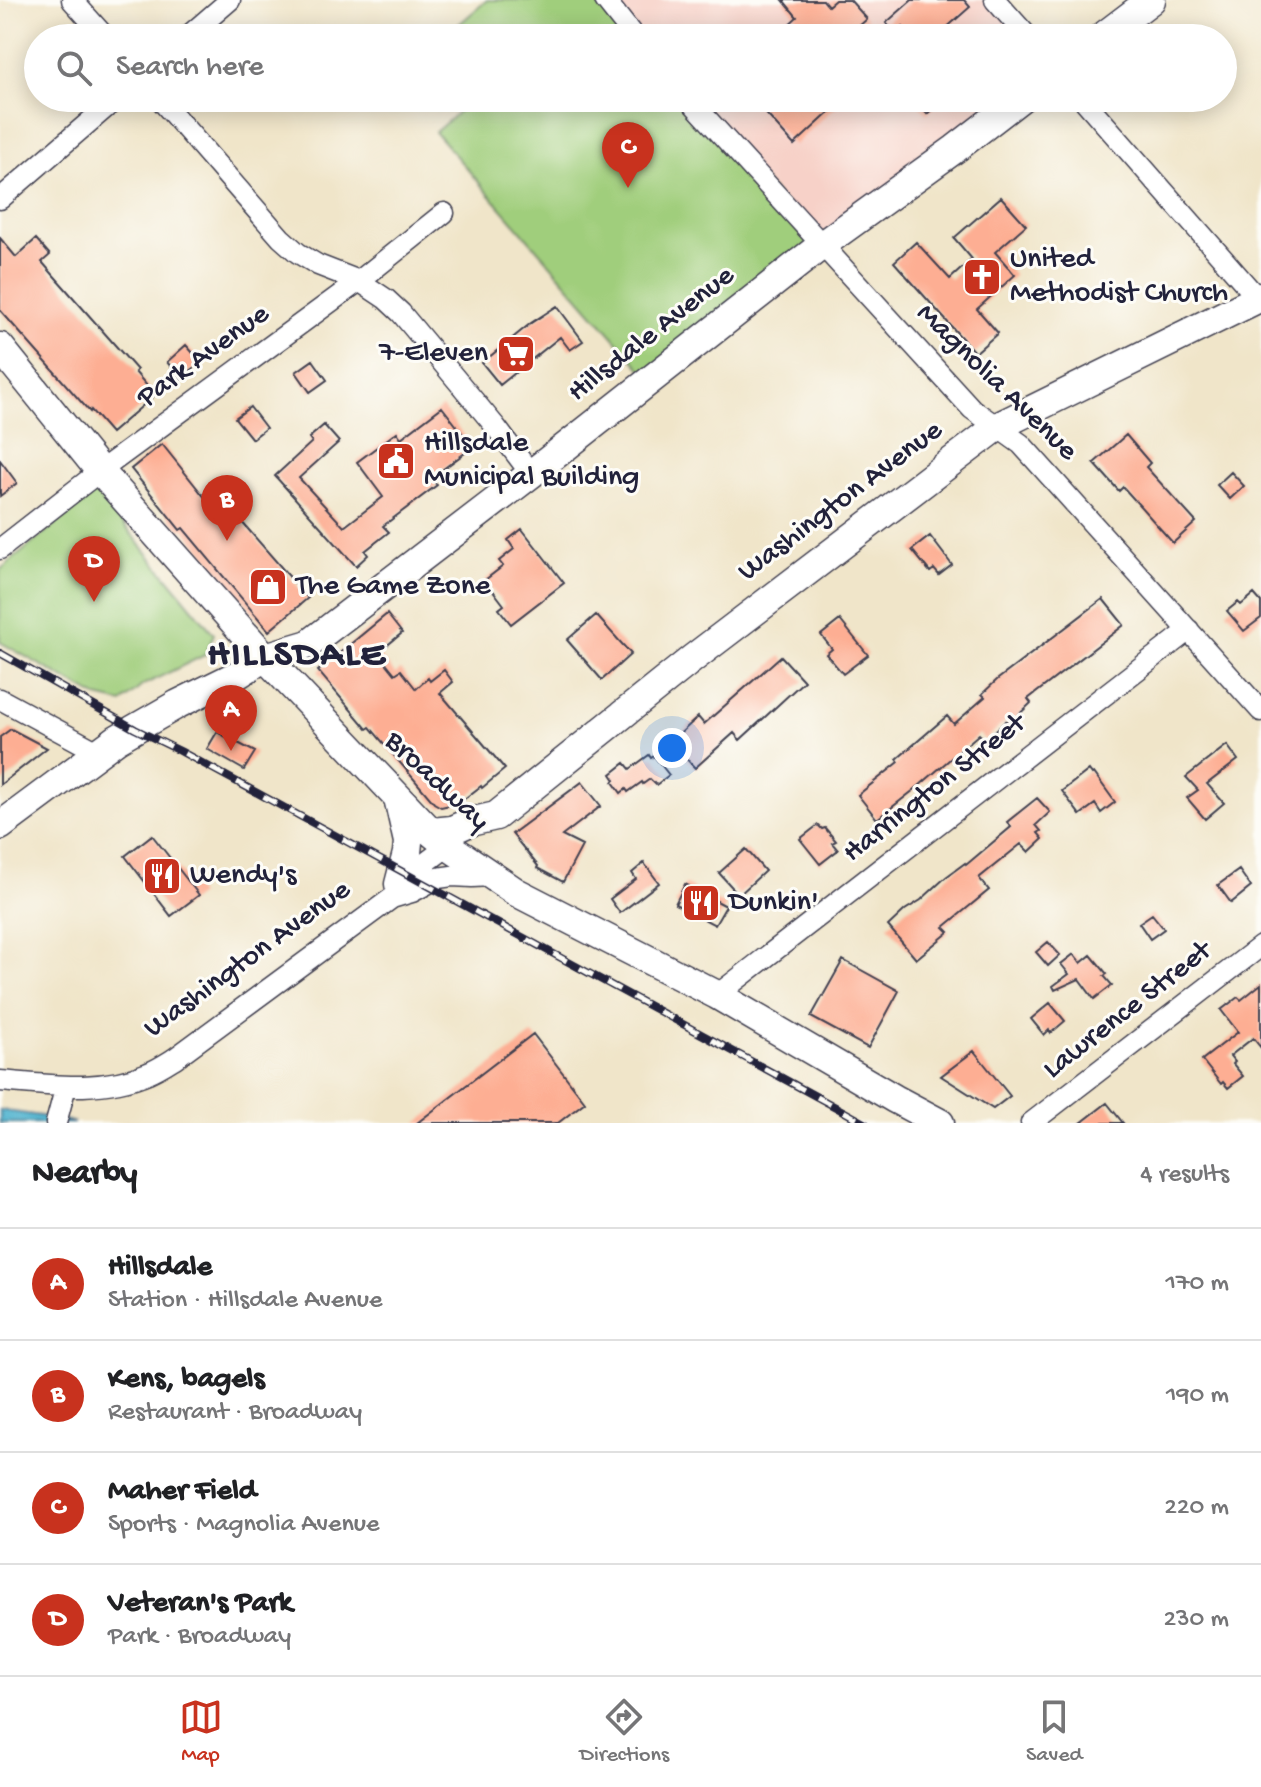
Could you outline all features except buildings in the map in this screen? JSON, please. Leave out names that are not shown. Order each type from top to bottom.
[{"type":"street","points":[[72,0],[93,24]]},
{"type":"street","points":[[202,24],[230,0]]},
{"type":"street","points":[[605,0],[624,24]]},
{"type":"street","points":[[995,0],[1016,24]]},
{"type":"street","points":[[1119,24],[1151,0]]},
{"type":"street","points":[[0,199],[101,112]]},
{"type":"street","points":[[171,112],[281,238],[298,253],[318,265],[359,281],[401,313],[531,474]]},
{"type":"street","name":"Magnolia Avenue","points":[[701,112],[972,409],[1021,444],[1261,711]]},
{"type":"street","name":"Hillsdale Avenue","points":[[0,826],[117,739],[265,657],[309,644],[822,245],[1003,112]]},
{"type":"street","points":[[1094,112],[1260,299]]},
{"type":"street","name":"Park Avenue","points":[[0,549],[100,471],[359,281],[444,213]]},
{"type":"street","name":"Washington Avenue","points":[[0,1081],[92,1086],[148,1073],[175,1058],[395,891],[440,839],[470,822],[496,816],[692,659],[997,427],[1260,299]]},
{"type":"street","name":"Broadway","points":[[0,347],[100,471],[265,657],[440,839],[516,892],[717,995],[940,1123]]},
{"type":"street","name":"Harrington Street","points":[[717,995],[1189,630]]},
{"type":"street","points":[[0,699],[98,752]]},
{"type":"street","points":[[395,891],[408,842],[398,797]]},
{"type":"street","points":[[492,876],[486,840],[496,816]]},
{"type":"street","name":"Washington Avenue","points":[[395,891],[412,892],[438,878],[492,876]]},
{"type":"street","name":"Lawrence Street","points":[[1031,1123],[1261,946]]},
{"type":"street","points":[[57,1118],[66,1086]]},
{"type":"shaded area","points":[[605,0],[995,0],[1016,24],[624,24]]},
{"type":"shaded area","points":[[701,112],[1002,112],[822,245]]},
{"type":"green space","points":[[487,0],[605,0],[624,24],[459,24]]},
{"type":"green space","points":[[458,112],[702,112],[822,245],[650,379],[435,132]]},
{"type":"green space","points":[[96,491],[214,634],[205,655],[143,685],[122,703],[97,697],[0,642],[0,570]]},
{"type":"water","points":[[0,1110],[61,1119],[75,1123],[0,1123]]},
{"type":"railway","points":[[0,653],[865,1123]]},
{"type":"place","name":"Maher Field","points":[[628,188]]},
{"type":"place","name":"United Methodist Church","points":[[982,277]]},
{"type":"place","name":"7-Eleven","points":[[516,354]]},
{"type":"place","name":"Hillsdale Municipal Building","points":[[396,461]]},
{"type":"place","name":"Kens, bagels","points":[[227,541]]},
{"type":"place","name":"The Game Zone","points":[[268,587]]},
{"type":"place","name":"Veteran's Park","points":[[94,602]]},
{"type":"place","name":"Hillsdale","points":[[231,751]]},
{"type":"place","name":"Wendy's","points":[[162,876]]},
{"type":"place","name":"Dunkin'","points":[[701,903]]},
{"type":"district","name":"HILLSDALE","points":[[297,656]]}]
